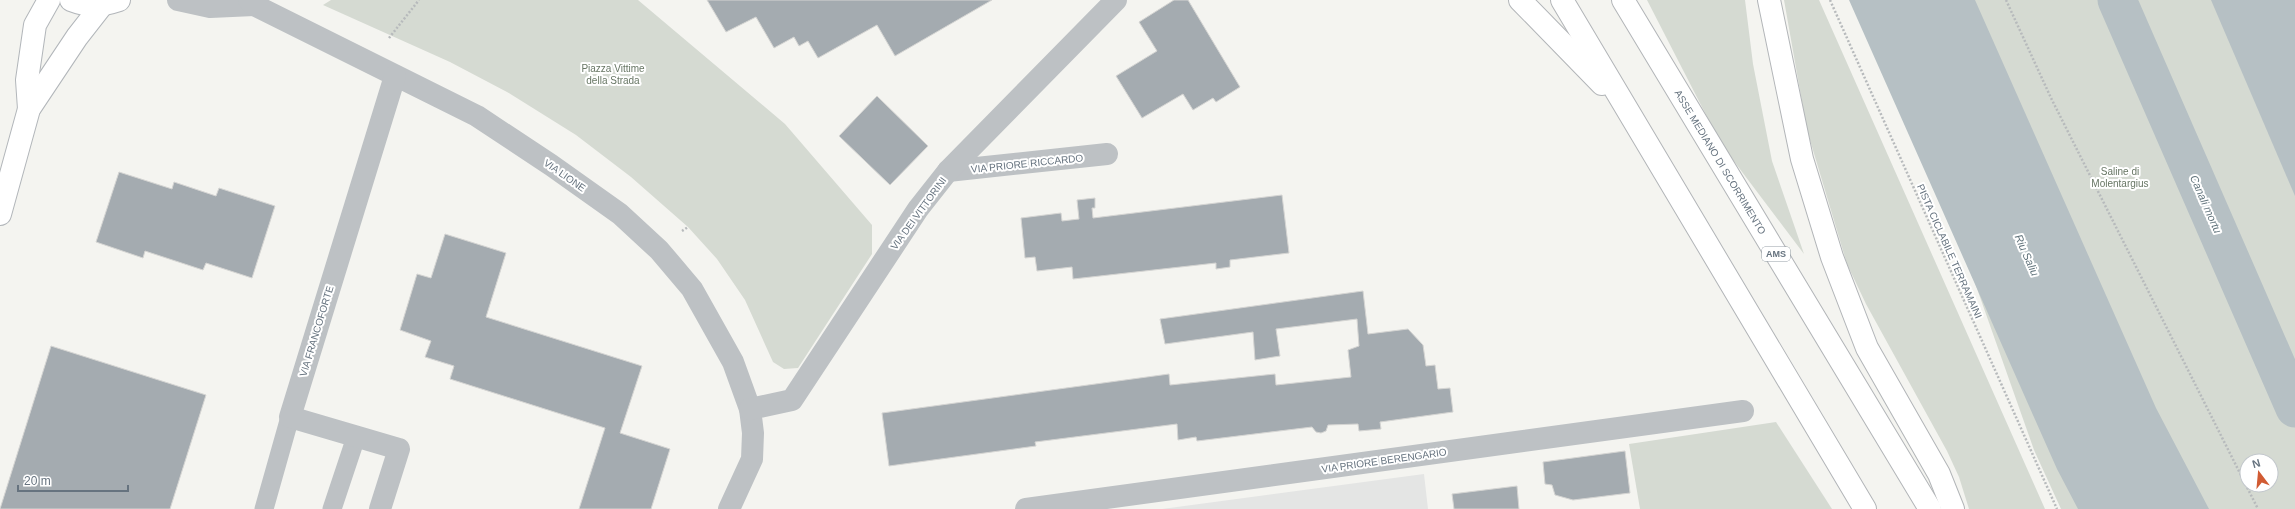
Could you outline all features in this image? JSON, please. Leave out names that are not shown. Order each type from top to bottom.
[{"type":"main road","points":[[29,109],[26,80],[35,25],[49,0]]},
{"type":"main road","points":[[71,0],[85,5],[111,3]]},
{"type":"main road","points":[[1520,0],[1624,107]]},
{"type":"main road","points":[[1562,0],[1624,107],[1865,509]]},
{"type":"main road","name":"ASSE MEDIANO DI SCORRIMENTO","points":[[1623,0],[1930,509]]},
{"type":"main road","points":[[1769,0],[1802,159],[1832,257],[1867,348],[1939,474],[1953,509]]},
{"type":"main road","points":[[0,214],[29,109],[77,37],[111,3]]},
{"type":"street","name":"VIA LIONE","points":[[178,0],[210,7],[252,3],[477,116],[551,165],[620,214],[659,250],[692,289],[733,362],[750,409],[753,433],[752,459],[729,509]]},
{"type":"street","name":"VIA DEI VITTORINI","points":[[750,409],[792,400],[918,209],[948,171],[1116,0]]},
{"type":"street","name":"VIA FRANCOFORTE","points":[[290,417],[395,76]]},
{"type":"street","name":"VIA PRIORE RICCARDO","points":[[948,171],[1107,154]]},
{"type":"street","name":"VIA PRIORE BERENGARIO","points":[[1026,509],[1743,411]]},
{"type":"street","points":[[290,417],[399,449],[380,509]]},
{"type":"lane","points":[[264,509],[290,417]]},
{"type":"lane","points":[[332,509],[356,437]]},
{"type":"path","points":[[370,62],[419,0]]},
{"type":"path","name":"PISTA CICLABILE TERRAMAINI","points":[[1830,0],[2057,509]]},
{"type":"path","points":[[2006,0],[2051,98],[2258,509]]},
{"type":"shaded area","points":[[1424,474],[1428,509],[1162,509]]},
{"type":"green space","name":"Piazza Vittime della Strada","points":[[331,0],[638,0],[785,124],[872,225],[872,254],[798,368],[784,369],[773,362],[745,300],[717,259],[688,227],[631,177],[576,135],[507,92],[450,62],[323,5]]},
{"type":"green space","points":[[1647,0],[1745,0],[1753,64],[1772,161],[1804,254],[1721,144]]},
{"type":"green space","points":[[1784,0],[1819,0],[2045,509],[1969,509],[1959,477],[1947,451],[1866,304],[1847,264],[1807,130]]},
{"type":"green space","name":"Saline di Molentargius","points":[[1853,0],[2295,0],[2295,509],[2061,509],[2034,450],[1975,283]]},
{"type":"green space","points":[[1776,422],[1832,509],[1640,509],[1629,444]]},
{"type":"water","name":"Riu Saliu","points":[[1849,0],[1975,0],[2156,408],[2209,509],[2078,509],[2057,469]]},
{"type":"water","points":[[2211,0],[2295,0],[2295,196]]},
{"type":"building","points":[[707,0],[992,0],[895,56],[877,25],[818,58],[808,41],[799,46],[794,37],[774,48],[756,17],[726,32]]},
{"type":"building","points":[[1174,0],[1188,0],[1240,87],[1216,102],[1213,98],[1193,110],[1183,94],[1142,118],[1116,76],[1157,51],[1139,22]]},
{"type":"building","points":[[877,96],[928,146],[890,185],[839,136]]},
{"type":"building","points":[[119,172],[172,189],[174,182],[216,196],[219,188],[275,206],[252,278],[206,263],[203,270],[145,251],[143,258],[96,242]]},
{"type":"building","points":[[1282,195],[1289,253],[1230,260],[1230,267],[1216,269],[1216,263],[1073,279],[1072,267],[1037,271],[1035,257],[1025,258],[1021,218],[1061,213],[1062,221],[1079,219],[1077,200],[1095,198],[1095,208],[1092,208],[1093,218]]},
{"type":"building","points":[[445,234],[506,253],[486,317],[642,366],[620,433],[670,449],[651,509],[579,509],[605,428],[450,379],[454,366],[425,357],[431,341],[400,330],[417,274],[431,278]]},
{"type":"building","points":[[1363,291],[1368,334],[1408,329],[1423,345],[1426,366],[1435,365],[1438,389],[1450,388],[1453,412],[1380,422],[1381,429],[1359,431],[1358,424],[1328,425],[1326,431],[1321,433],[1316,432],[1312,427],[1197,441],[1196,437],[1178,440],[1177,424],[1035,442],[1036,446],[889,466],[882,413],[1169,374],[1170,385],[1275,374],[1276,385],[1351,377],[1348,350],[1359,346],[1357,319],[1276,329],[1280,356],[1255,360],[1253,332],[1165,344],[1160,319]]},
{"type":"building","points":[[51,346],[206,395],[170,509],[0,509]]},
{"type":"building","points":[[1625,451],[1630,493],[1573,500],[1555,495],[1552,485],[1545,484],[1543,462]]},
{"type":"building","points":[[1517,486],[1519,509],[1454,509],[1452,494]]},
{"type":"waterway","name":"Canali mortu","points":[[2117,0],[2295,408]]}]
